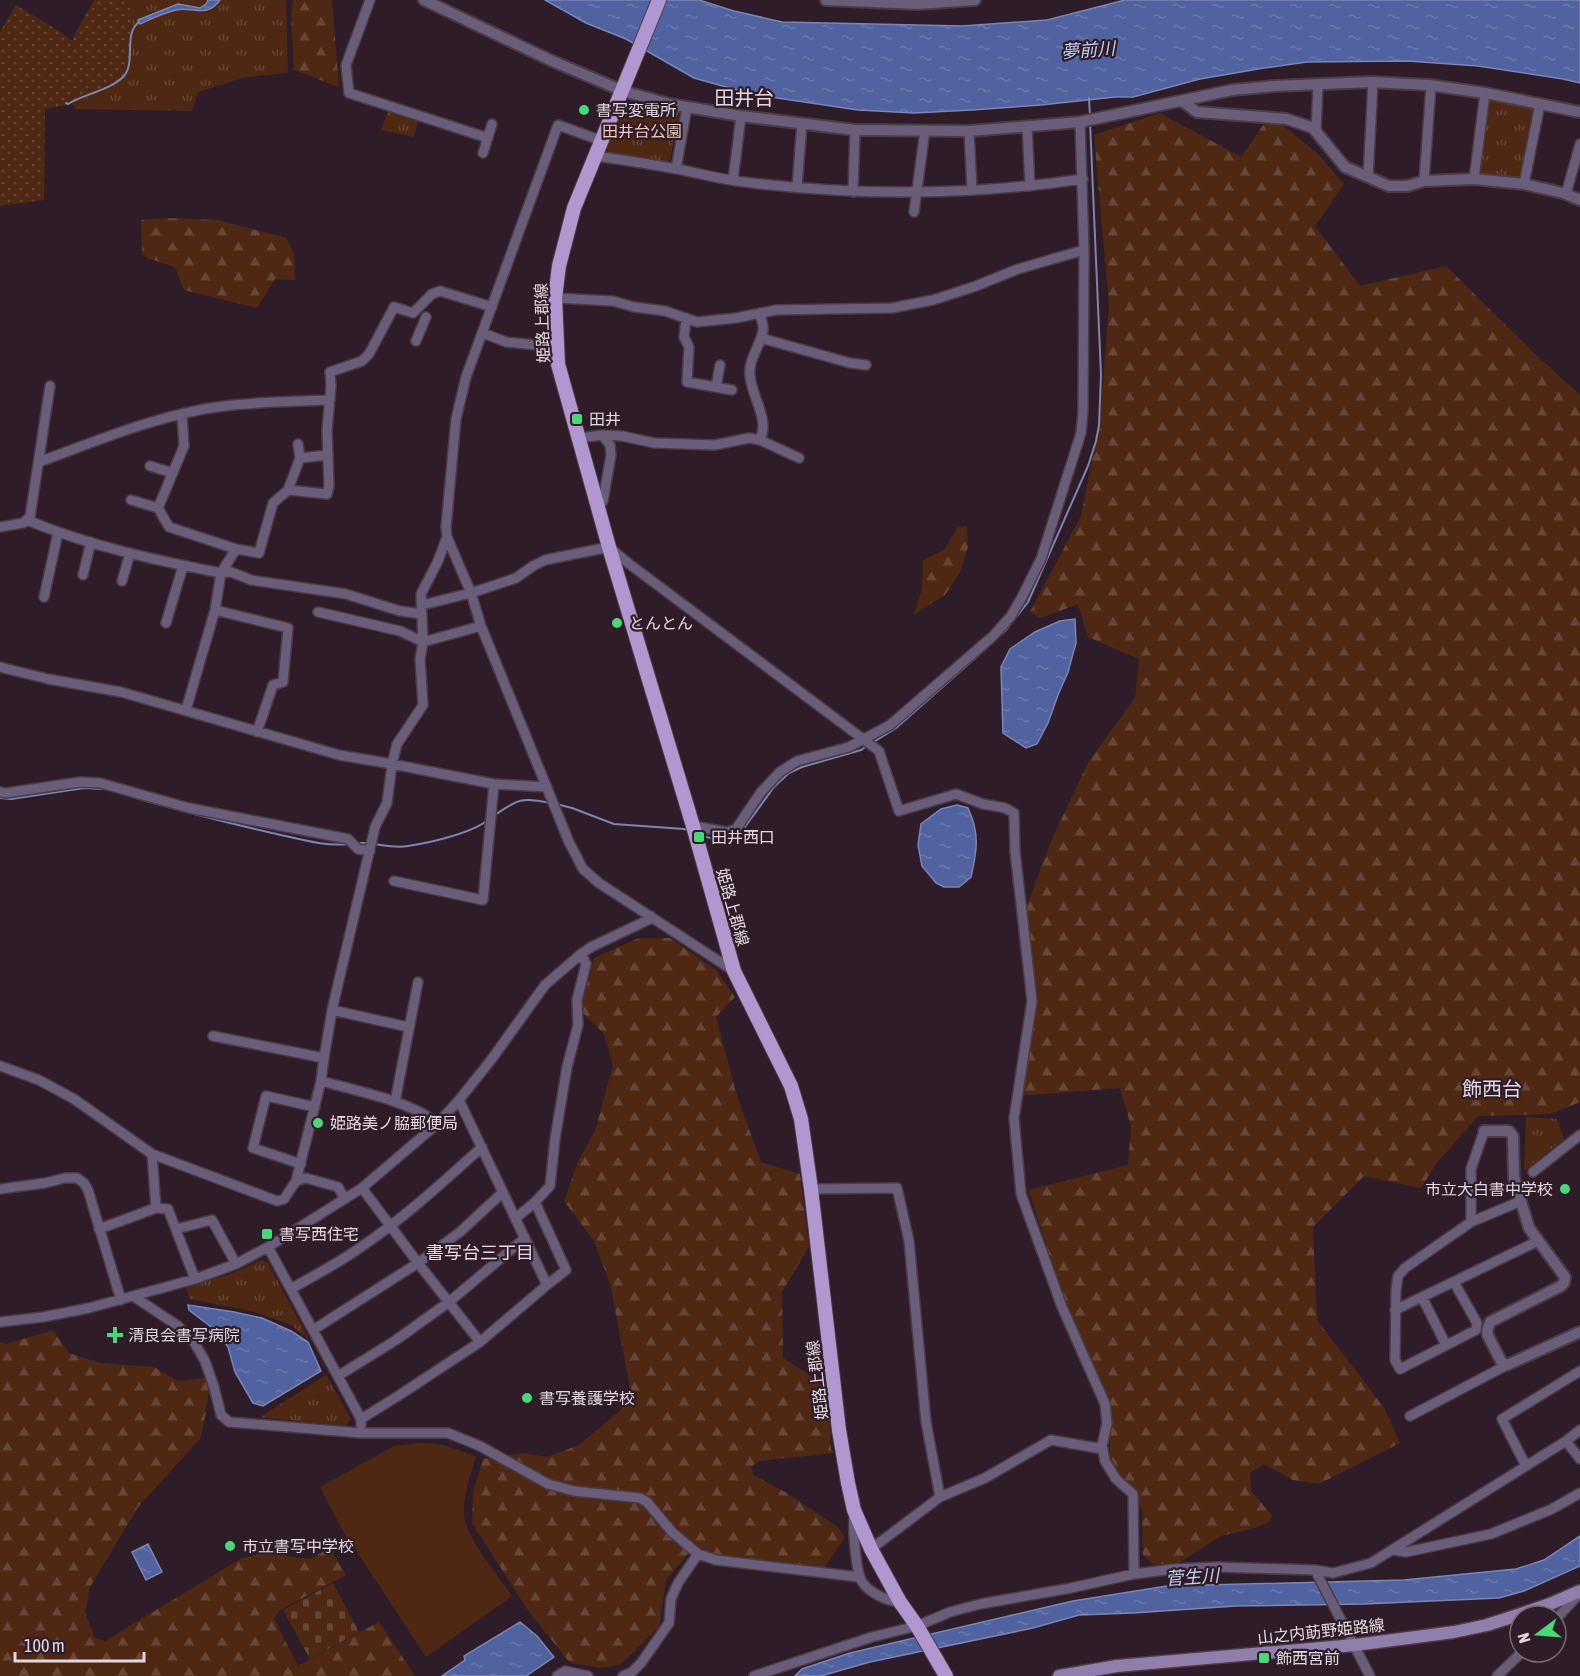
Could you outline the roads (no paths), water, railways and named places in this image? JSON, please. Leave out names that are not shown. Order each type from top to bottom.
[{"type":"main road","name":"姫路上郡線","points":[[659,0],[574,207],[564,241],[555,298],[558,364],[609,547],[693,825],[734,971],[791,1086],[801,1119],[839,1430],[854,1510],[871,1549],[900,1602],[946,1676]]},
{"type":"main road","name":"山之内莇野姫路線","points":[[1059,1676],[1117,1666],[1454,1632],[1487,1625],[1580,1592]]},
{"type":"street","points":[[370,0],[346,65],[350,93],[488,138]]},
{"type":"street","points":[[424,0],[550,60],[623,91],[669,104],[741,116],[855,130],[969,131],[1080,122],[1232,90],[1374,82],[1485,93],[1580,112]]},
{"type":"street","points":[[826,0],[918,4],[975,0]]},
{"type":"street","points":[[1368,177],[1374,82]]},
{"type":"street","points":[[1316,132],[1318,84]]},
{"type":"street","points":[[1424,181],[1431,86]]},
{"type":"street","points":[[1474,179],[1485,93]]},
{"type":"street","points":[[1182,101],[1197,112],[1287,119],[1313,128],[1346,166],[1389,186],[1407,186],[1424,181],[1474,179],[1524,184],[1566,194],[1580,200]]},
{"type":"street","points":[[1524,184],[1540,104]]},
{"type":"street","points":[[676,169],[687,107]]},
{"type":"street","points":[[733,180],[741,116]]},
{"type":"street","points":[[693,825],[727,832],[736,829],[762,792],[780,772],[797,761],[849,747],[890,725],[993,636],[1011,616],[1022,597],[1041,559],[1081,433],[1084,250],[1080,122]]},
{"type":"street","points":[[797,187],[802,123]]},
{"type":"street","points":[[483,153],[492,124]]},
{"type":"street","points":[[602,141],[558,125],[466,377],[456,419],[447,537],[568,842],[583,869],[599,883],[734,971]]},
{"type":"street","points":[[1027,126],[1030,186]]},
{"type":"street","points":[[853,192],[855,130]]},
{"type":"street","points":[[914,212],[925,130]]},
{"type":"street","points":[[969,131],[972,190]]},
{"type":"street","points":[[1566,194],[1580,144]]},
{"type":"street","points":[[596,156],[733,180],[853,192],[972,190],[1083,179]]},
{"type":"street","points":[[555,298],[613,301],[634,307],[665,311],[697,322],[736,318],[776,310],[903,306],[933,300],[1018,269],[1084,250]]},
{"type":"street","points":[[288,490],[327,494],[329,486],[327,430],[330,372],[362,361],[369,354],[394,307],[413,313],[432,294],[440,291],[492,307]]},
{"type":"street","points":[[760,313],[764,329],[753,357],[750,375],[763,423],[763,434],[760,440]]},
{"type":"street","points":[[416,341],[426,317]]},
{"type":"street","points":[[687,318],[684,338],[690,347],[687,382],[732,390]]},
{"type":"street","points":[[483,333],[506,342],[556,347]]},
{"type":"street","points":[[761,338],[849,368],[866,365]]},
{"type":"street","points":[[716,387],[720,365]]},
{"type":"street","points":[[0,527],[23,523],[30,517],[50,386]]},
{"type":"street","points":[[39,462],[121,432],[182,415],[233,405],[275,401],[330,400]]},
{"type":"street","points":[[158,508],[184,446],[182,415]]},
{"type":"street","points":[[597,505],[603,501],[611,455],[610,445],[602,435]]},
{"type":"street","points":[[579,438],[602,435],[622,436],[654,443],[715,445],[750,438],[760,440],[799,458]]},
{"type":"street","points":[[131,500],[158,508],[169,527],[236,549],[259,553],[273,503],[288,490],[300,458],[298,444]]},
{"type":"street","points":[[300,458],[328,455]]},
{"type":"street","points":[[150,466],[174,473]]},
{"type":"street","points":[[27,520],[58,533],[183,566],[221,573],[231,572],[251,580],[346,594],[400,610],[422,609],[516,578],[545,560],[609,547],[879,751],[899,812],[956,794],[983,804],[1005,808],[1014,813],[1015,851],[1032,1001],[1014,1118],[1021,1194],[1062,1308],[1105,1404],[1107,1423],[1102,1449],[1105,1461],[1116,1479],[1133,1494],[1134,1574]]},
{"type":"street","points":[[44,597],[58,533]]},
{"type":"street","points":[[0,1066],[39,1080],[74,1099],[152,1154],[277,1201],[284,1199],[296,1181],[301,1164],[321,1081],[332,1010],[375,827],[387,803],[397,744],[423,705],[420,658],[423,642],[421,594],[447,537]]},
{"type":"street","points":[[83,575],[91,542]]},
{"type":"street","points":[[186,710],[215,610],[221,573],[236,549]]},
{"type":"street","points":[[122,581],[130,553]]},
{"type":"street","points":[[166,623],[183,566]]},
{"type":"street","points":[[215,610],[288,628],[283,682],[273,685],[257,732]]},
{"type":"street","points":[[318,612],[400,631],[423,642],[481,626]]},
{"type":"street","points":[[0,667],[48,679],[121,692],[339,755],[494,784],[547,787]]},
{"type":"street","points":[[0,792],[80,782],[100,783],[189,808],[348,839],[358,849],[370,851]]},
{"type":"street","points":[[394,881],[483,900],[494,784]]},
{"type":"street","points":[[0,1322],[89,1308],[195,1280],[236,1264],[268,1247],[345,1199],[362,1188],[437,1124],[459,1100],[545,985],[581,954],[648,920],[651,916]]},
{"type":"street","points":[[516,1218],[549,1186],[567,1067],[578,1026],[578,1000],[586,964],[581,954]]},
{"type":"street","points":[[395,1102],[418,981]]},
{"type":"street","points":[[332,1010],[408,1027]]},
{"type":"street","points":[[213,1036],[324,1058]]},
{"type":"street","points":[[321,1081],[395,1102],[432,1118],[437,1124]]},
{"type":"street","points":[[301,1164],[254,1148],[266,1096],[315,1107]]},
{"type":"street","points":[[459,1100],[547,1285]]},
{"type":"street","points":[[1471,1222],[1471,1169],[1484,1131],[1509,1131],[1513,1136],[1514,1178],[1529,1228],[1565,1277],[1561,1286],[1490,1322],[1488,1336],[1502,1363],[1507,1365]]},
{"type":"street","points":[[1533,1172],[1580,1135]]},
{"type":"street","points":[[291,1289],[356,1251],[390,1226],[482,1147]]},
{"type":"street","points":[[152,1154],[156,1208]]},
{"type":"street","points":[[0,1189],[64,1178],[77,1178],[84,1183],[121,1300]]},
{"type":"street","points":[[296,1181],[306,1178],[338,1187],[345,1199]]},
{"type":"street","points":[[362,1188],[480,1341]]},
{"type":"street","points":[[811,1189],[897,1188],[909,1240],[926,1422],[940,1497]]},
{"type":"street","points":[[314,1330],[418,1263],[460,1232],[502,1193]]},
{"type":"street","points":[[1455,1282],[1477,1323],[1476,1330],[1401,1369],[1395,1360],[1398,1276],[1405,1268],[1471,1222],[1521,1201]]},
{"type":"street","points":[[361,1419],[480,1341],[566,1270],[535,1202]]},
{"type":"street","points":[[99,1228],[156,1208],[168,1209],[195,1280]]},
{"type":"street","points":[[176,1229],[212,1220],[236,1264]]},
{"type":"street","points":[[338,1376],[396,1340],[449,1302],[525,1238]]},
{"type":"street","points":[[1395,1310],[1538,1241]]},
{"type":"street","points":[[268,1247],[361,1419],[361,1433]]},
{"type":"street","points":[[133,1296],[178,1326],[194,1342],[205,1362],[221,1415],[229,1422],[361,1433],[448,1433],[480,1446],[548,1484],[574,1491],[640,1498],[647,1502],[672,1532],[698,1554],[716,1560],[860,1577]]},
{"type":"street","points":[[1422,1297],[1446,1345]]},
{"type":"street","points":[[1410,1416],[1507,1365],[1580,1332]]},
{"type":"street","points":[[1526,1466],[1502,1419],[1580,1371]]},
{"type":"street","points":[[754,1676],[872,1637],[918,1629],[950,1612],[1134,1574],[1217,1567],[1332,1573],[1371,1563],[1580,1430]]},
{"type":"street","points":[[871,1549],[940,1497],[985,1478],[1051,1440],[1102,1449]]},
{"type":"street","points":[[1566,1441],[1580,1459]]},
{"type":"street","points":[[1393,1550],[1406,1552],[1491,1534],[1552,1509],[1580,1493]]},
{"type":"street","points":[[854,1510],[854,1540],[863,1584],[891,1601],[900,1602]]},
{"type":"street","points":[[623,1676],[632,1672],[641,1663],[669,1623],[671,1599],[678,1583],[698,1554]]},
{"type":"street","points":[[1317,1573],[1370,1676]]},
{"type":"street","points":[[1568,1606],[1580,1592]]},
{"type":"street","points":[[1497,1676],[1510,1664]]},
{"type":"street","points":[[557,1676],[565,1671],[588,1676]]},
{"type":"water","points":[[208,0],[220,0],[210,9],[176,10],[140,24],[138,20],[178,4],[200,8]]},
{"type":"water","name":"夢前川","points":[[545,0],[699,0],[782,22],[962,26],[1047,20],[1125,0],[1580,0],[1580,83],[1478,66],[1408,61],[1307,62],[1200,79],[1133,97],[914,113],[858,110],[751,94],[694,78],[626,39],[586,23]]},
{"type":"water","points":[[1075,619],[1076,643],[1068,672],[1037,744],[1026,748],[1003,733],[1001,667],[1010,649],[1035,632],[1060,621]]},
{"type":"water","points":[[957,805],[968,808],[972,817],[976,834],[975,858],[971,877],[959,887],[944,887],[936,883],[922,866],[918,845],[921,824],[941,809]]},
{"type":"water","points":[[188,1305],[262,1318],[291,1331],[308,1342],[321,1371],[263,1406],[253,1403],[235,1372],[228,1347],[215,1330],[189,1310]]},
{"type":"water","points":[[1580,1536],[1580,1566],[1524,1591],[1499,1598],[1364,1604],[1236,1606],[1079,1615],[1033,1628],[870,1662],[821,1676],[795,1676],[802,1669],[850,1653],[1073,1601],[1167,1586],[1404,1580],[1516,1569],[1544,1560]]},
{"type":"water","points":[[148,1544],[162,1572],[146,1580],[132,1552]]},
{"type":"water","points":[[520,1622],[537,1636],[554,1657],[526,1676],[442,1676],[465,1660],[464,1656]]},
{"type":"waterway","points":[[66,103],[105,88],[124,76],[129,63],[130,41],[134,27],[139,22]]},
{"type":"waterway","points":[[1089,98],[1090,116]]},
{"type":"waterway","points":[[998,637],[1028,602],[1088,466],[1099,425],[1101,375],[1090,122]]},
{"type":"waterway","points":[[872,743],[896,728],[990,645]]},
{"type":"waterway","points":[[701,835],[720,840],[734,838],[739,835],[774,787],[789,773],[861,750],[867,746]]},
{"type":"waterway","points":[[0,798],[11,799],[84,788],[104,789]]},
{"type":"waterway","points":[[133,797],[300,839],[339,845],[349,844]]},
{"type":"waterway","points":[[495,815],[521,801],[533,800],[550,803]]},
{"type":"waterway","points":[[556,804],[614,824],[690,831]]},
{"type":"waterway","points":[[375,844],[400,847],[427,842],[450,837],[488,820]]},
{"type":"waterway","points":[[358,843],[370,843]]},
{"type":"place","name":"書写変電所","points":[[584,110]]},
{"type":"place","name":"田井","points":[[577,419]]},
{"type":"place","name":"とんとん","points":[[617,623]]},
{"type":"place","name":"田井西口","points":[[699,837]]},
{"type":"place","name":"姫路美ノ脇郵便局","points":[[318,1123]]},
{"type":"place","name":"市立大白書中学校","points":[[1565,1189]]},
{"type":"place","name":"書写西住宅","points":[[267,1234]]},
{"type":"place","name":"清良会書写病院","points":[[115,1335]]},
{"type":"place","name":"書写養護学校","points":[[527,1398]]},
{"type":"place","name":"市立書写中学校","points":[[230,1546]]},
{"type":"place","name":"飾西宮前","points":[[1264,1658]]},
{"type":"district","name":"田井台","points":[[744,97]]},
{"type":"district","name":"飾西台","points":[[1492,1088]]},
{"type":"district","name":"書写台三丁目","points":[[480,1252]]},
{"type":"park label","name":"田井台公園","points":[[642,131]]},
{"type":"water label","name":"菅生川","points":[[1192,1577]]}]
